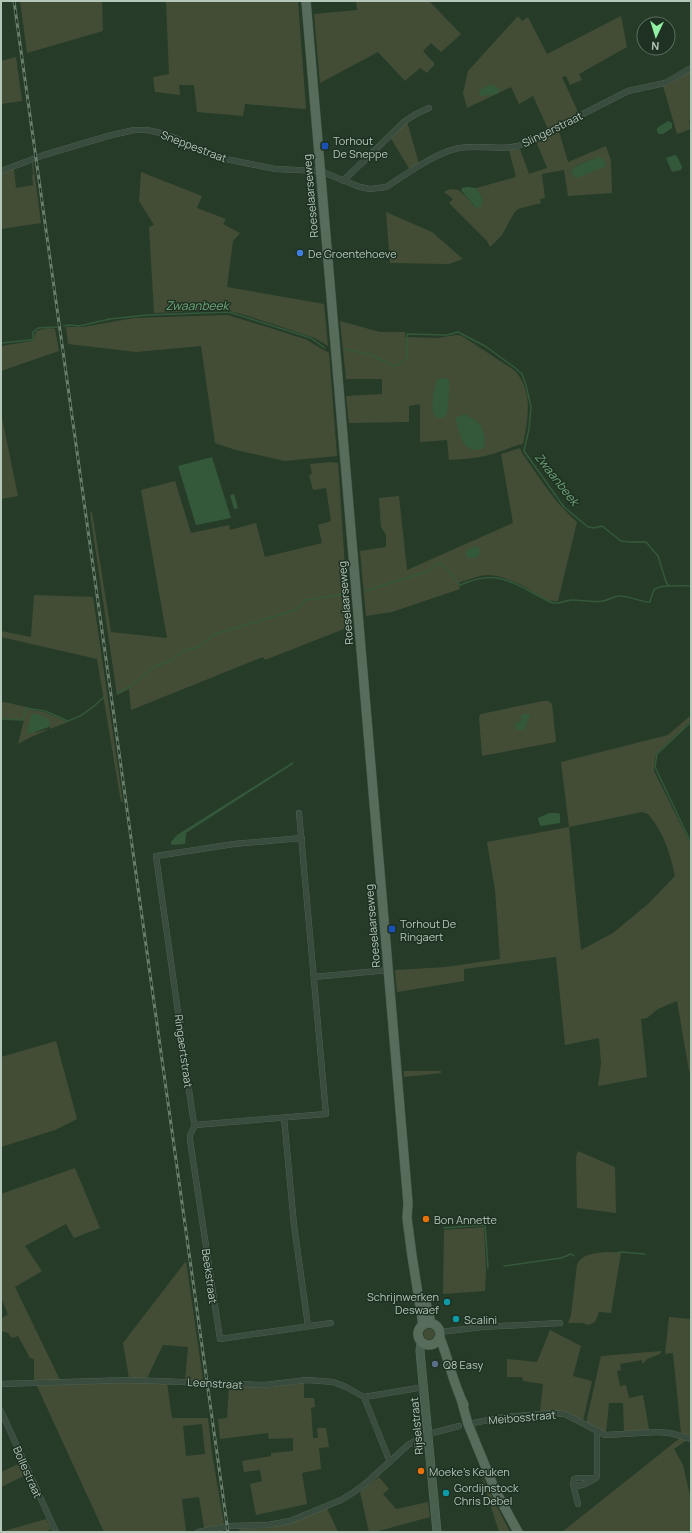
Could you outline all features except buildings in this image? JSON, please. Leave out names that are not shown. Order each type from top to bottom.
[{"type":"main road","name":"Roeselaarseweg","points":[[306,1],[408,1203],[412,1218],[424,1292],[427,1324]]},
{"type":"main road","points":[[446,1357],[427,1344],[418,1334],[418,1330],[427,1324],[437,1326],[461,1399],[466,1425],[480,1453],[495,1490],[518,1532]]},
{"type":"main road","points":[[427,1344],[436,1343],[440,1335]]},
{"type":"street","name":"Slingerstraat","points":[[320,171],[343,181],[370,189],[386,187],[436,157],[452,150],[473,147],[515,147],[524,144],[628,91],[665,82],[691,68]]},
{"type":"street","points":[[343,181],[405,121],[429,108]]},
{"type":"street","name":"Sneppestraat","points":[[1,171],[44,155],[108,136],[134,130],[147,130],[161,133],[216,157],[275,170],[320,171]]},
{"type":"street","points":[[195,1126],[326,1114],[299,812]]},
{"type":"street","name":"Ringaertstraat","points":[[195,1126],[192,1118],[156,856],[234,844],[302,838]]},
{"type":"street","points":[[314,977],[388,970]]},
{"type":"street","points":[[284,1118],[294,1225],[308,1326]]},
{"type":"street","name":"Beekstraat","points":[[195,1126],[190,1135],[190,1140],[220,1339],[331,1323]]},
{"type":"street","points":[[440,1335],[482,1327],[560,1323]]},
{"type":"street","name":"Rijselstraat","points":[[427,1344],[420,1351],[436,1532]]},
{"type":"street","name":"Leenstraat","points":[[1,1384],[129,1380],[259,1386],[314,1380],[333,1382],[364,1397]]},
{"type":"street","points":[[390,1462],[364,1397],[424,1387]]},
{"type":"street","name":"Bollestraat","points":[[1,1411],[56,1532]]},
{"type":"street","name":"Meibosstraat","points":[[198,1532],[230,1526],[268,1525],[290,1521],[341,1500],[354,1492],[408,1445],[428,1433],[466,1425],[504,1418],[553,1413],[564,1414],[597,1432],[606,1435],[658,1432],[670,1433],[691,1439]]},
{"type":"street","points":[[578,1504],[573,1484],[574,1479],[596,1478],[597,1432]]},
{"type":"shaded area","points":[[20,1],[102,1],[103,31],[27,53]]},
{"type":"shaded area","points":[[166,1],[298,1],[306,109],[245,104],[243,116],[197,112],[194,85],[179,85],[180,95],[155,92],[153,77],[169,74]]},
{"type":"shaded area","points":[[356,1],[429,1],[461,34],[441,52],[431,43],[423,51],[435,64],[427,73],[420,68],[405,81],[378,52],[320,83],[314,14],[357,10]]},
{"type":"shaded area","points":[[518,16],[522,21],[528,17],[547,54],[621,16],[627,47],[579,74],[582,80],[570,85],[566,76],[562,77],[579,114],[548,129],[533,96],[519,104],[511,87],[467,108],[463,93],[468,71]]},
{"type":"shaded area","points":[[16,57],[22,101],[1,104],[1,61]]},
{"type":"shaded area","points":[[691,71],[691,118],[689,120],[691,129],[677,134],[663,86]]},
{"type":"shaded area","points":[[491,84],[500,89],[498,94],[480,96],[479,92],[481,89]]},
{"type":"shaded area","points":[[407,121],[419,164],[410,170],[390,137]]},
{"type":"shaded area","points":[[668,121],[672,123],[672,128],[663,134],[659,134],[657,128]]},
{"type":"shaded area","points":[[558,128],[568,162],[606,146],[611,161],[612,193],[568,196],[564,170],[542,174],[545,198],[540,199],[541,203],[518,209],[514,213],[502,235],[490,247],[487,241],[449,203],[453,199],[444,192],[449,189],[458,190],[466,196],[476,208],[483,199],[476,188],[516,177],[509,150],[520,149],[529,174],[547,168],[536,141]],"holes":[[[598,157],[573,176],[571,173],[574,167]]]},
{"type":"shaded area","points":[[675,155],[677,156],[682,167],[681,170],[672,172],[666,158]]},
{"type":"shaded area","points":[[598,157],[604,159],[606,166],[577,178],[573,176],[571,173],[574,167]]},
{"type":"shaded area","points":[[32,162],[41,223],[1,229],[1,174],[14,169],[16,188],[33,185]]},
{"type":"shaded area","points":[[141,172],[202,196],[197,208],[226,219],[223,224],[240,233],[233,241],[227,287],[324,304],[328,346],[315,338],[227,310],[154,313],[149,227],[154,225],[139,201]]},
{"type":"shaded area","points":[[462,188],[476,188],[483,199],[482,206],[476,208],[461,190]]},
{"type":"shaded area","points":[[386,212],[432,232],[463,259],[449,264],[390,263]]},
{"type":"shaded area","points":[[228,315],[305,339],[329,353],[337,456],[285,461],[236,450],[215,443],[201,346],[136,352],[68,344],[66,327],[83,327],[134,318]]},
{"type":"shaded area","points":[[340,321],[380,332],[405,332],[405,337],[437,338],[456,335],[462,336],[514,370],[525,386],[527,396],[528,415],[523,444],[488,455],[449,460],[447,440],[420,442],[420,404],[409,406],[409,422],[349,423],[346,396],[382,394],[382,379],[346,379]]},
{"type":"shaded area","points":[[48,328],[55,329],[59,351],[1,371],[1,346],[32,341],[36,331]]},
{"type":"shaded area","points":[[444,378],[449,380],[448,403],[446,416],[439,418],[435,416],[433,412],[433,397],[437,379]]},
{"type":"shaded area","points":[[1,413],[18,496],[1,499]]},
{"type":"shaded area","points":[[465,414],[481,426],[485,441],[484,448],[476,450],[471,449],[463,442],[455,418]]},
{"type":"shaded area","points":[[520,448],[548,489],[569,515],[577,522],[558,601],[544,598],[519,584],[504,578],[493,575],[485,575],[458,583],[460,589],[392,612],[366,616],[360,551],[386,547],[386,535],[381,527],[379,498],[399,496],[407,570],[513,523],[501,454]]},
{"type":"shaded area","points":[[212,457],[231,518],[196,525],[178,466]]},
{"type":"shaded area","points":[[331,462],[338,463],[349,627],[265,660],[263,657],[131,710],[129,689],[117,695],[90,513],[92,512],[111,632],[167,638],[141,490],[175,481],[191,533],[229,525],[230,530],[256,523],[265,557],[322,543],[318,525],[331,521],[326,488],[313,490],[309,475],[312,474],[310,464]]},
{"type":"shaded area","points":[[234,494],[238,508],[234,509],[230,495]]},
{"type":"shaded area","points":[[473,547],[479,548],[480,554],[476,558],[468,558],[465,552]]},
{"type":"shaded area","points":[[34,595],[93,597],[123,802],[121,802],[97,659],[1,637],[1,631],[31,637]]},
{"type":"shaded area","points":[[548,701],[552,704],[556,742],[482,756],[479,717],[481,714]]},
{"type":"shaded area","points":[[1,702],[44,712],[68,722],[50,729],[50,725],[34,733],[47,730],[18,744],[24,720],[1,718]]},
{"type":"shaded area","points":[[32,714],[49,719],[49,727],[28,734],[27,729]]},
{"type":"shaded area","points":[[530,714],[525,730],[516,730],[515,723],[521,721],[521,715]]},
{"type":"shaded area","points":[[691,715],[691,721],[656,754],[654,771],[691,845],[691,1071],[689,1071],[677,1001],[658,1009],[647,1018],[641,1019],[647,1077],[598,1086],[601,1063],[599,1038],[565,1045],[556,957],[464,969],[464,981],[397,992],[395,970],[446,967],[500,959],[495,890],[487,842],[569,827],[561,762],[668,735]],"holes":[[[642,812],[648,814],[658,828],[668,851],[675,876],[648,904],[613,933],[581,950],[569,827]]]},
{"type":"shaded area","points":[[293,762],[293,764],[186,833],[185,844],[171,844],[177,835]]},
{"type":"shaded area","points":[[549,813],[560,814],[560,823],[541,826],[538,818]]},
{"type":"shaded area","points":[[56,1041],[77,1119],[55,1130],[1,1147],[1,1057]]},
{"type":"shaded area","points":[[404,1071],[441,1071],[441,1073],[404,1077]]},
{"type":"shaded area","points":[[578,1151],[615,1167],[616,1213],[577,1208],[576,1157]]},
{"type":"shaded area","points":[[75,1168],[100,1228],[74,1238],[66,1224],[25,1246],[42,1271],[15,1287],[61,1382],[34,1382],[34,1359],[30,1358],[18,1336],[12,1338],[8,1333],[1,1331],[1,1319],[8,1314],[1,1298],[1,1194]]},
{"type":"shaded area","points":[[484,1227],[486,1270],[485,1291],[443,1294],[444,1230]]},
{"type":"shaded area","points":[[595,1253],[621,1253],[611,1313],[599,1312],[595,1322],[588,1325],[582,1323],[568,1323],[571,1315],[577,1265],[579,1261],[586,1256]]},
{"type":"shaded area","points":[[186,1261],[203,1380],[185,1380],[188,1347],[163,1345],[147,1378],[129,1378],[123,1343]]},
{"type":"shaded area","points":[[669,1317],[691,1319],[691,1437],[681,1433],[673,1353],[665,1354]]},
{"type":"shaded area","points":[[429,1328],[433,1330],[435,1334],[433,1338],[429,1340],[425,1338],[423,1334],[425,1330]]},
{"type":"shaded area","points":[[550,1330],[581,1346],[573,1376],[592,1381],[583,1421],[563,1411],[540,1411],[543,1384],[523,1381],[522,1377],[507,1377],[507,1359],[537,1362]]},
{"type":"shaded area","points":[[661,1351],[660,1354],[647,1359],[642,1364],[642,1360],[620,1364],[621,1370],[617,1371],[620,1386],[626,1385],[629,1398],[643,1395],[649,1429],[647,1431],[624,1433],[623,1403],[609,1403],[606,1433],[586,1423],[601,1356]]},
{"type":"shaded area","points":[[120,1382],[167,1383],[172,1418],[208,1418],[212,1453],[224,1524],[204,1528],[199,1497],[182,1499],[186,1532],[104,1532],[37,1386]],"holes":[[[202,1424],[205,1454],[186,1456],[183,1426]]]},
{"type":"shaded area","points":[[304,1383],[304,1398],[314,1398],[315,1407],[311,1408],[313,1438],[318,1438],[317,1428],[326,1428],[329,1447],[319,1448],[321,1469],[302,1473],[307,1504],[256,1515],[250,1484],[262,1481],[260,1470],[244,1472],[242,1461],[271,1456],[271,1453],[293,1451],[293,1438],[269,1439],[268,1433],[220,1439],[218,1419],[227,1418],[229,1386],[267,1388]]},
{"type":"shaded area","points":[[680,1438],[687,1440],[674,1449],[683,1465],[691,1500],[691,1532],[562,1532]]},
{"type":"shaded area","points":[[21,1463],[26,1475],[1,1487],[1,1472]]},
{"type":"shaded area","points":[[481,1475],[510,1532],[499,1532]]},
{"type":"shaded area","points":[[379,1477],[389,1489],[383,1494],[396,1509],[428,1502],[430,1517],[375,1532],[369,1532],[360,1492]]},
{"type":"shaded area","points":[[327,1508],[338,1532],[240,1532],[239,1529],[270,1528],[300,1519]]},
{"type":"shaded area","points":[[46,1519],[51,1529],[46,1532],[1,1532]]},
{"type":"waterway","name":"Zwaanbeek","points":[[64,326],[79,326],[110,319],[147,315],[229,312],[311,338],[325,348]]},
{"type":"waterway","name":"Zwaanbeek","points":[[1,343],[31,340],[33,339],[33,332],[38,328],[57,327]]},
{"type":"waterway","name":"Zwaanbeek","points":[[345,349],[372,355],[393,366],[407,358],[407,334],[447,335],[458,332],[485,346],[514,367],[522,374],[531,407],[529,429],[524,451],[564,507],[588,527],[594,528],[602,526],[621,541],[646,542],[658,556],[666,582],[669,586]]},
{"type":"waterway","points":[[365,591],[429,571],[439,563],[447,569],[460,585],[481,578],[499,578],[507,580],[547,601],[554,603],[572,600],[599,602],[620,596],[650,602],[653,592],[658,587],[691,586]]},
{"type":"waterway","points":[[117,693],[131,686],[156,666],[170,661],[184,651],[199,647],[215,634],[296,610],[305,600],[346,594]]},
{"type":"waterway","points":[[1,719],[23,720],[26,708],[45,711],[68,721],[88,711],[104,697]]},
{"type":"waterway","points":[[691,722],[657,754],[655,767],[691,843]]},
{"type":"waterway","points":[[444,1228],[485,1225],[488,1268]]},
{"type":"waterway","points":[[615,1253],[622,1252],[645,1254]]},
{"type":"waterway","points":[[504,1266],[561,1258],[571,1254],[574,1256]]},
{"type":"railway","points":[[14,1],[228,1532]]},
{"type":"place","name":"Torhout De Sneppe","points":[[325,146]]},
{"type":"place","name":"De Groentehoeve","points":[[300,253]]},
{"type":"place","name":"Torhout De Ringaert","points":[[392,929]]},
{"type":"place","name":"Bon Annette","points":[[426,1219]]},
{"type":"place","name":"Schrijnwerken Deswaef","points":[[447,1302]]},
{"type":"place","name":"Scalini","points":[[456,1319]]},
{"type":"place","name":"Q8 Easy","points":[[435,1364]]},
{"type":"place","name":"Moeke's Keuken","points":[[421,1471]]},
{"type":"place","name":"Gordijnstock Chris Debel","points":[[446,1493]]}]
